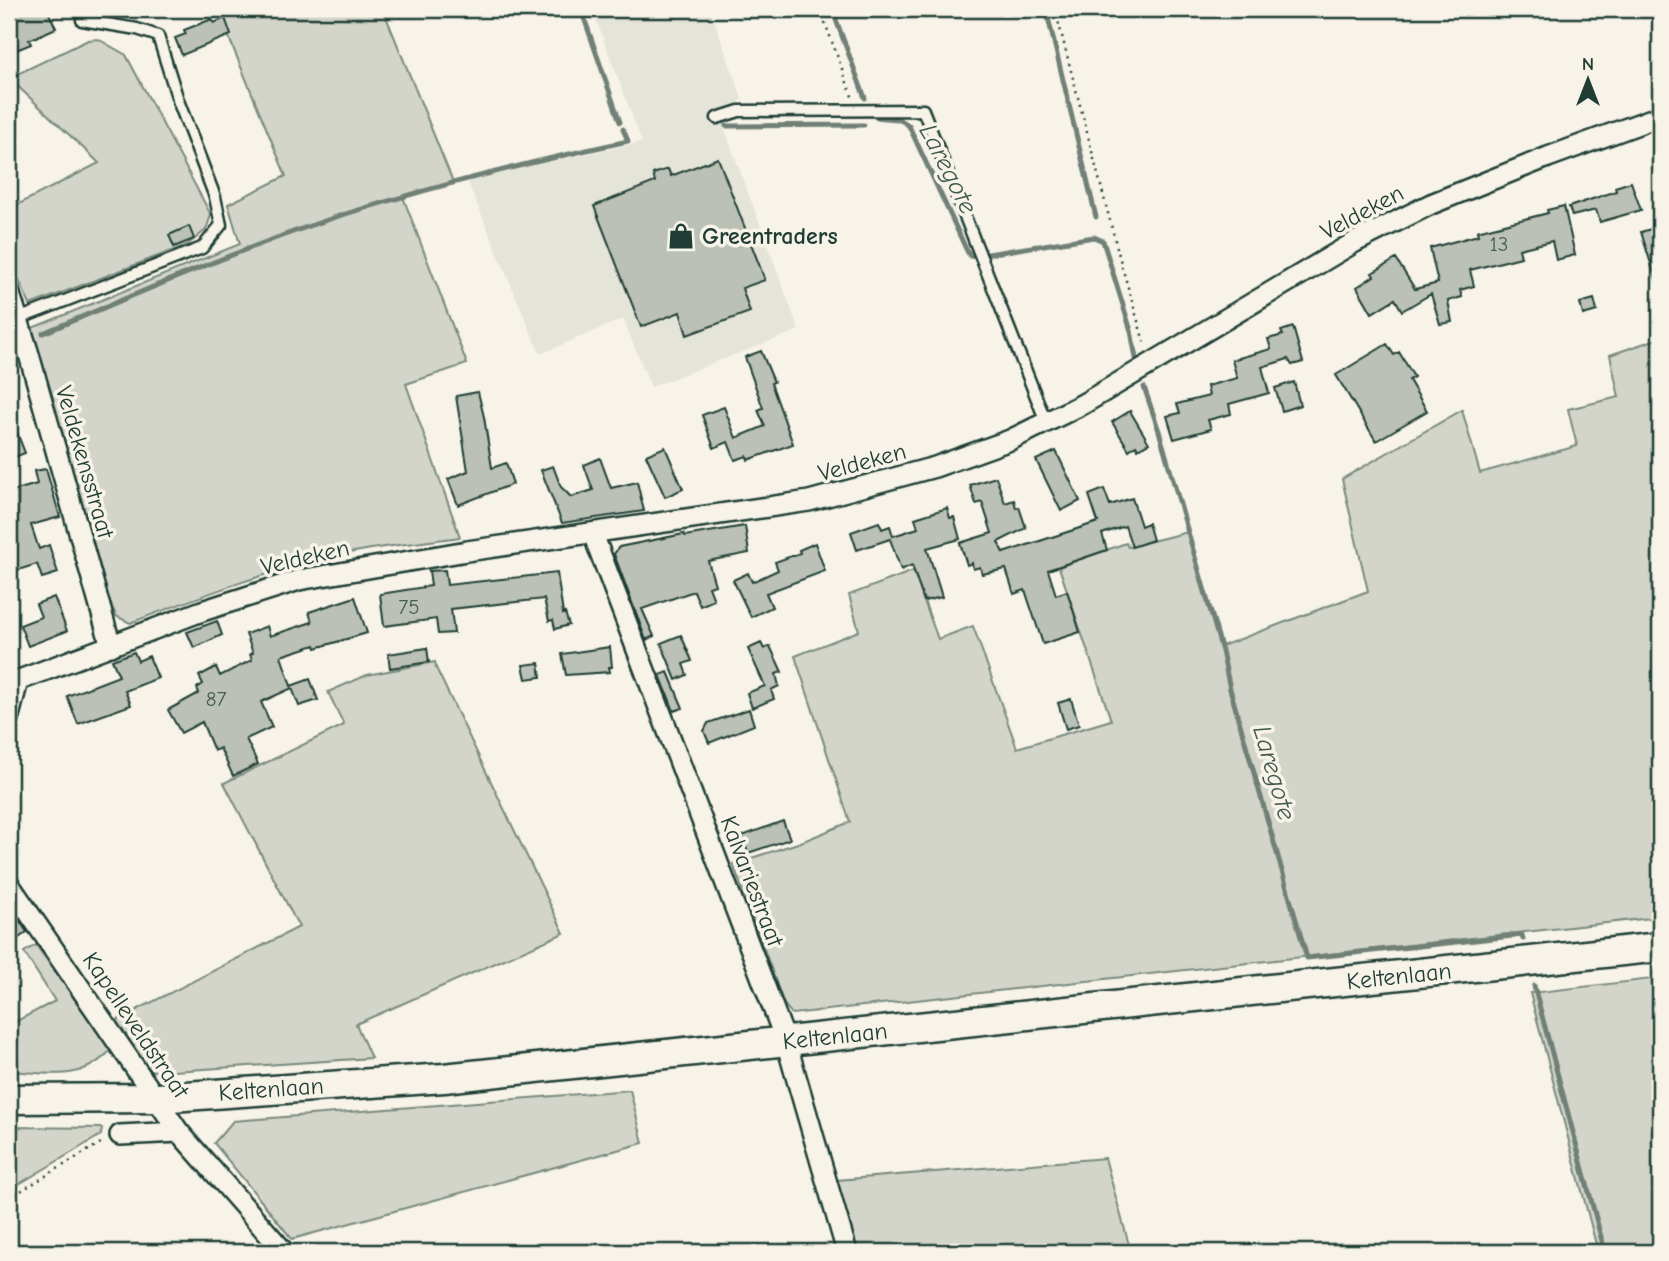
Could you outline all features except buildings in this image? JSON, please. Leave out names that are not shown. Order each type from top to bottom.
[{"type":"main road","name":"Keltenlaan","points":[[9,1099],[157,1098],[444,1077],[1660,947]]},
{"type":"street","name":"Veldeken","points":[[9,716],[13,682],[202,611],[299,580],[467,551],[809,502],[935,467],[1010,440],[1083,404],[1355,242],[1431,204],[1548,156],[1655,118]]},
{"type":"street","name":"Veldekensstraat","points":[[9,291],[111,646]]},
{"type":"street","name":"Kalvariestraat","points":[[593,534],[786,1042],[847,1252]]},
{"type":"street","name":"Kapelleveldstraat","points":[[9,884],[179,1132],[284,1252]]},
{"type":"street","points":[[120,1135],[179,1132]]},
{"type":"lane","points":[[18,319],[202,248],[220,225],[215,197],[179,103],[158,36],[137,29],[82,20]]},
{"type":"lane","points":[[717,118],[739,111],[923,110],[1046,422]]},
{"type":"path","points":[[820,9],[856,109]]},
{"type":"path","points":[[1055,9],[1122,268],[1151,365]]},
{"type":"path","points":[[1655,118],[1660,158]]},
{"type":"path","points":[[9,1198],[102,1142],[120,1135]]},
{"type":"shaded area","points":[[240,9],[383,9],[453,182],[403,197],[467,364],[406,384],[460,537],[367,550],[297,565],[130,623],[116,616],[109,599],[32,328],[240,244],[228,204],[286,176],[220,16]]},
{"type":"shaded area","points":[[592,9],[710,9],[742,98],[725,130],[799,330],[651,387],[623,319],[540,354],[467,180],[642,142]]},
{"type":"shaded area","points":[[98,39],[126,55],[211,215],[206,230],[187,245],[30,305],[9,258],[9,209],[99,163],[9,78],[88,40]]},
{"type":"shaded area","points":[[1660,338],[1660,917],[792,1014],[784,1004],[733,864],[801,842],[850,822],[795,656],[859,631],[849,595],[913,571],[938,639],[973,626],[1017,748],[1111,720],[1059,567],[1126,543],[1128,547],[1188,532],[1222,646],[1368,591],[1342,479],[1462,410],[1480,473],[1577,446],[1568,409],[1619,397],[1610,355]]},
{"type":"shaded area","points":[[435,662],[564,933],[356,1024],[371,1058],[159,1072],[146,1069],[113,1022],[299,927],[224,783],[344,725],[328,692],[367,675]]},
{"type":"shaded area","points":[[36,945],[111,1050],[88,1067],[76,1072],[51,1074],[9,1071],[9,1025],[55,1001],[24,952]]},
{"type":"shaded area","points":[[1660,978],[1660,1244],[1642,1252],[1598,1252],[1530,993]]},
{"type":"shaded area","points":[[630,1090],[643,1143],[292,1239],[214,1143],[233,1121]]},
{"type":"shaded area","points":[[9,1127],[102,1128],[101,1135],[9,1190]]},
{"type":"shaded area","points":[[1105,1158],[1131,1252],[858,1252],[837,1180]]},
{"type":"waterway","points":[[581,9],[620,122]]},
{"type":"waterway","name":"Laregote","points":[[832,9],[865,98]]},
{"type":"waterway","points":[[1046,9],[1096,217]]},
{"type":"waterway","name":"Laregote","points":[[872,113],[876,117],[901,121],[909,126],[967,251],[970,256],[976,257]]},
{"type":"waterway","points":[[726,126],[864,125]]},
{"type":"waterway","points":[[43,333],[227,257],[339,216],[482,175],[628,141],[623,129]]},
{"type":"waterway","name":"Laregote","points":[[988,254],[1094,237],[1103,241],[1131,331],[1136,358]]},
{"type":"waterway","name":"Laregote","points":[[1144,387],[1222,651],[1230,689],[1307,958],[1522,935],[1523,939]]},
{"type":"waterway","name":"Laregote","points":[[1534,986],[1605,1252]]},
{"type":"place","name":"Greentraders","points":[[681,236]]}]
